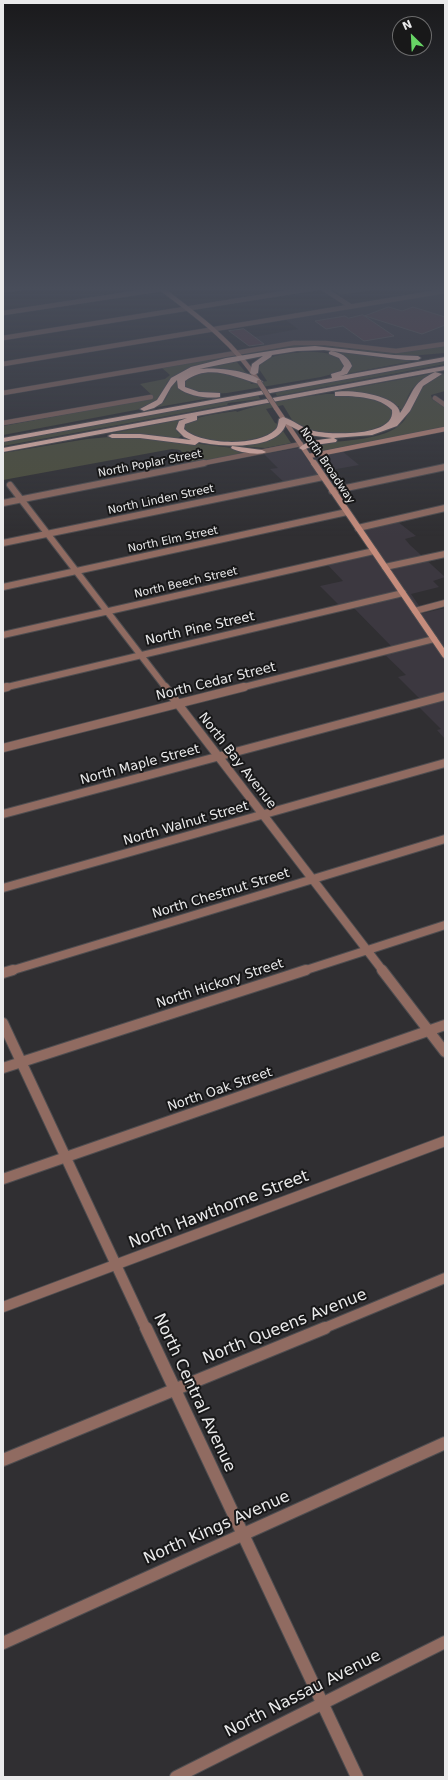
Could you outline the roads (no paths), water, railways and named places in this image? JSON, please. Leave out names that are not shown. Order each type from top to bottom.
[{"type":"highway","points":[[34,434],[150,407],[160,402],[172,382],[182,373],[191,370]]},
{"type":"highway","points":[[216,370],[190,374],[181,380],[182,388],[195,394],[221,395],[254,393]]},
{"type":"highway","points":[[216,370],[238,373],[258,382]]},
{"type":"highway","points":[[284,387],[337,375],[345,370]]},
{"type":"highway","points":[[3,440],[375,370]]},
{"type":"highway","points":[[3,450],[434,370]]},
{"type":"highway","points":[[302,446],[367,435],[391,426],[405,414],[412,394],[419,385],[428,378],[445,372]]},
{"type":"highway","points":[[253,404],[192,418],[184,421],[180,428],[187,436],[199,440],[240,442],[269,437],[280,430],[283,419],[312,433],[349,436],[369,433],[388,426],[393,422],[397,414],[394,408],[389,404],[360,394],[348,393],[291,397]]},
{"type":"highway","points":[[47,442],[107,436],[140,436],[262,452]]},
{"type":"main road","name":"North Broadway","points":[[252,370],[283,419],[445,655]]},
{"type":"main road","points":[[309,456],[445,429]]},
{"type":"street","points":[[3,393],[145,370]]},
{"type":"street","points":[[3,423],[151,396]]},
{"type":"street","points":[[445,396],[435,398],[445,405]]},
{"type":"street","name":"North Poplar Street","points":[[3,503],[262,452],[302,446]]},
{"type":"street","points":[[332,491],[445,467]]},
{"type":"street","name":"North Linden Street","points":[[3,543],[323,477]]},
{"type":"street","name":"North Bay Avenue","points":[[10,485],[445,1052]]},
{"type":"street","points":[[358,528],[445,508]]},
{"type":"street","name":"North Elm Street","points":[[3,587],[347,512]]},
{"type":"street","name":"North Beech Street","points":[[3,635],[374,551]]},
{"type":"street","points":[[385,567],[445,554]]},
{"type":"street","name":"North Pine Street","points":[[3,688],[403,593]]},
{"type":"street","points":[[415,611],[445,604]]},
{"type":"street","name":"North Cedar Street","points":[[3,748],[434,639]]},
{"type":"street","name":"North Maple Street","points":[[3,814],[445,696]]},
{"type":"street","name":"North Walnut Street","points":[[3,888],[445,763]]},
{"type":"street","name":"North Chestnut Street","points":[[3,973],[445,839]]},
{"type":"street","name":"North Hickory Street","points":[[3,1068],[445,925]]},
{"type":"street","name":"North Central Avenue","points":[[3,1023],[357,1777]]},
{"type":"street","name":"North Oak Street","points":[[3,1179],[445,1025]]},
{"type":"street","name":"North Hawthorne Street","points":[[3,1307],[445,1141]]},
{"type":"street","name":"North Queens Avenue","points":[[3,1460],[445,1278]]},
{"type":"street","name":"North Kings Avenue","points":[[3,1643],[445,1444]]},
{"type":"street","name":"North Nassau Avenue","points":[[176,1777],[445,1642]]}]
